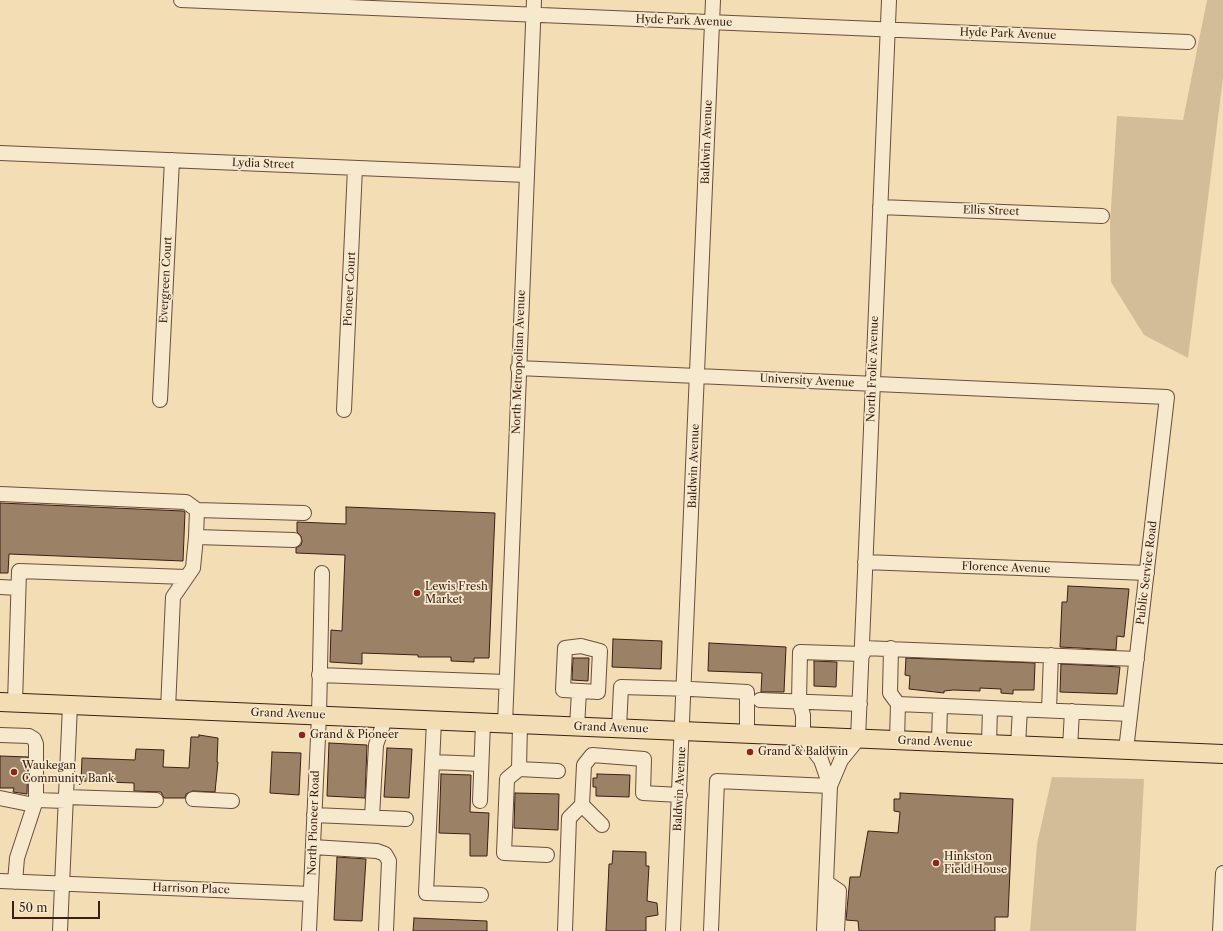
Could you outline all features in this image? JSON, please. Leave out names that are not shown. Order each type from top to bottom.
[{"type":"main road","name":"Grand Avenue","points":[[7,703],[1223,754]]},
{"type":"street","name":"Hyde Park Avenue","points":[[181,0],[357,4],[533,15],[1188,42]]},
{"type":"street","name":"North Metropolitan Avenue","points":[[519,769],[506,682],[534,0]]},
{"type":"street","name":"Baldwin Avenue","points":[[673,931],[683,731],[713,0]]},
{"type":"street","name":"North Frolic Avenue","points":[[858,739],[863,651],[872,384],[889,0]]},
{"type":"street","name":"Lydia Street","points":[[0,153],[526,175]]},
{"type":"street","name":"Evergreen Court","points":[[160,400],[172,160]]},
{"type":"street","name":"Pioneer Court","points":[[344,410],[356,168]]},
{"type":"street","name":"Ellis Street","points":[[880,207],[1102,216]]},
{"type":"street","name":"University Avenue","points":[[518,368],[1167,397]]},
{"type":"street","name":"Public Service Road","points":[[1126,750],[1167,397]]},
{"type":"street","points":[[0,494],[186,502],[197,510],[304,513]]},
{"type":"street","points":[[168,709],[173,597],[193,568],[197,510]]},
{"type":"street","points":[[196,537],[294,540]]},
{"type":"street","name":"Florence Avenue","points":[[865,562],[1146,573]]},
{"type":"street","points":[[7,703],[19,571],[186,577]]},
{"type":"street","name":"North Pioneer Road","points":[[309,931],[319,716],[322,573]]},
{"type":"street","points":[[0,587],[18,588]]},
{"type":"street","points":[[891,648],[890,693],[898,704],[897,740]]},
{"type":"street","points":[[830,786],[821,760],[803,736],[803,715],[799,701],[800,652],[863,651],[891,648],[1137,659]]},
{"type":"street","points":[[1049,710],[1051,655]]},
{"type":"street","points":[[319,675],[506,682]]},
{"type":"street","points":[[619,728],[621,687],[684,689],[747,692],[747,734]]},
{"type":"street","points":[[577,727],[579,691]]},
{"type":"street","points":[[760,700],[860,704]]},
{"type":"street","points":[[898,704],[1130,714]]},
{"type":"street","points":[[60,931],[70,705]]},
{"type":"street","points":[[939,742],[940,706]]},
{"type":"street","points":[[989,744],[990,708]]},
{"type":"street","points":[[1018,745],[1020,709]]},
{"type":"street","points":[[1070,748],[1072,711]]},
{"type":"street","points":[[372,817],[376,745],[385,718]]},
{"type":"street","points":[[434,721],[426,893],[481,895]]},
{"type":"street","points":[[480,801],[483,723]]},
{"type":"street","points":[[0,735],[29,736],[34,739],[36,744],[35,802],[17,858],[15,882]]},
{"type":"street","points":[[824,931],[830,786],[841,760],[858,739]]},
{"type":"street","points":[[565,931],[569,818],[582,805],[584,765],[592,755],[644,759],[643,793],[680,795]]},
{"type":"street","points":[[433,762],[482,764]]},
{"type":"street","points":[[547,854],[504,853],[507,779],[519,769],[558,771]]},
{"type":"street","points":[[711,931],[717,781],[830,786]]},
{"type":"street","points":[[0,798],[35,802],[66,799],[156,800]]},
{"type":"street","points":[[193,799],[232,801]]},
{"type":"street","points":[[582,805],[602,825]]},
{"type":"street","points":[[314,815],[406,819]]},
{"type":"street","points":[[313,847],[377,850],[385,854],[389,861],[386,931]]},
{"type":"street","points":[[1220,931],[1223,873]]},
{"type":"street","name":"Harrison Place","points":[[0,881],[311,894]]},
{"type":"street","points":[[826,882],[839,891],[837,931]]},
{"type":"shaded area","points":[[1207,0],[1223,0],[1223,78],[1188,358],[1144,335],[1111,282],[1110,223],[1117,116],[1183,120]]},
{"type":"shaded area","points":[[1052,777],[1144,779],[1136,931],[1030,931],[1037,844]]},
{"type":"building","points":[[0,503],[183,511],[185,512],[183,561],[9,554],[8,573],[0,573]]},
{"type":"building","name":"Lewis Fresh Market","points":[[346,507],[495,513],[489,658],[474,658],[474,662],[451,661],[451,657],[418,657],[418,655],[362,653],[362,664],[330,662],[331,630],[342,631],[345,555],[296,553],[296,548],[301,545],[302,541],[301,536],[297,532],[297,522],[346,524]]},
{"type":"building","points":[[1068,586],[1129,589],[1124,637],[1117,636],[1116,650],[1060,647],[1062,602],[1067,602]]},
{"type":"building","points":[[613,639],[662,641],[661,669],[612,667]]},
{"type":"building","points":[[709,643],[786,647],[784,692],[761,692],[762,673],[708,671]]},
{"type":"building","points":[[573,658],[589,658],[588,681],[572,680]]},
{"type":"building","points":[[906,658],[1035,663],[1034,690],[1013,690],[1013,694],[1001,693],[1001,689],[980,688],[980,691],[953,690],[944,691],[944,693],[909,689],[910,676],[905,675]]},
{"type":"building","points":[[814,661],[837,662],[836,687],[814,686]]},
{"type":"building","points":[[1061,664],[1120,667],[1117,694],[1060,692]]},
{"type":"building","points":[[199,735],[218,738],[218,762],[215,792],[193,791],[186,794],[185,798],[164,798],[161,792],[134,791],[134,783],[81,781],[82,758],[135,760],[136,749],[164,750],[163,767],[189,768],[191,737],[199,737]]},
{"type":"building","points":[[329,743],[367,745],[365,798],[327,796]]},
{"type":"building","points":[[387,748],[412,749],[409,798],[384,797]]},
{"type":"building","points":[[272,752],[301,753],[299,795],[270,793]]},
{"type":"building","name":"Waukegan Community Bank","points":[[0,756],[28,757],[27,794],[13,792],[14,788],[0,788]]},
{"type":"building","points":[[441,774],[471,775],[470,812],[489,813],[487,856],[470,856],[470,834],[439,833]]},
{"type":"building","points":[[597,774],[630,775],[629,797],[596,796],[596,787],[593,787],[593,778],[597,778]]},
{"type":"building","points":[[515,793],[559,794],[558,830],[514,828]]},
{"type":"building","name":"Hinkston Field House","points":[[900,793],[1013,799],[1008,917],[995,917],[995,931],[859,931],[858,921],[846,920],[850,877],[860,877],[868,831],[898,833],[900,812],[894,811],[894,799],[900,799]]},
{"type":"building","points":[[613,851],[646,852],[646,866],[649,866],[647,901],[657,903],[658,915],[646,917],[646,931],[606,931],[609,864],[612,864]]},
{"type":"building","points":[[337,857],[366,859],[362,921],[334,920]]},
{"type":"building","points":[[414,918],[487,921],[487,931],[413,931]]},
{"type":"place","name":"Lewis Fresh Market","points":[[417,593]]},
{"type":"place","name":"Grand & Pioneer","points":[[302,735]]},
{"type":"place","name":"Grand & Baldwin","points":[[750,752]]},
{"type":"place","name":"Waukegan Community Bank","points":[[14,772]]},
{"type":"place","name":"Hinkston Field House","points":[[936,863]]}]
